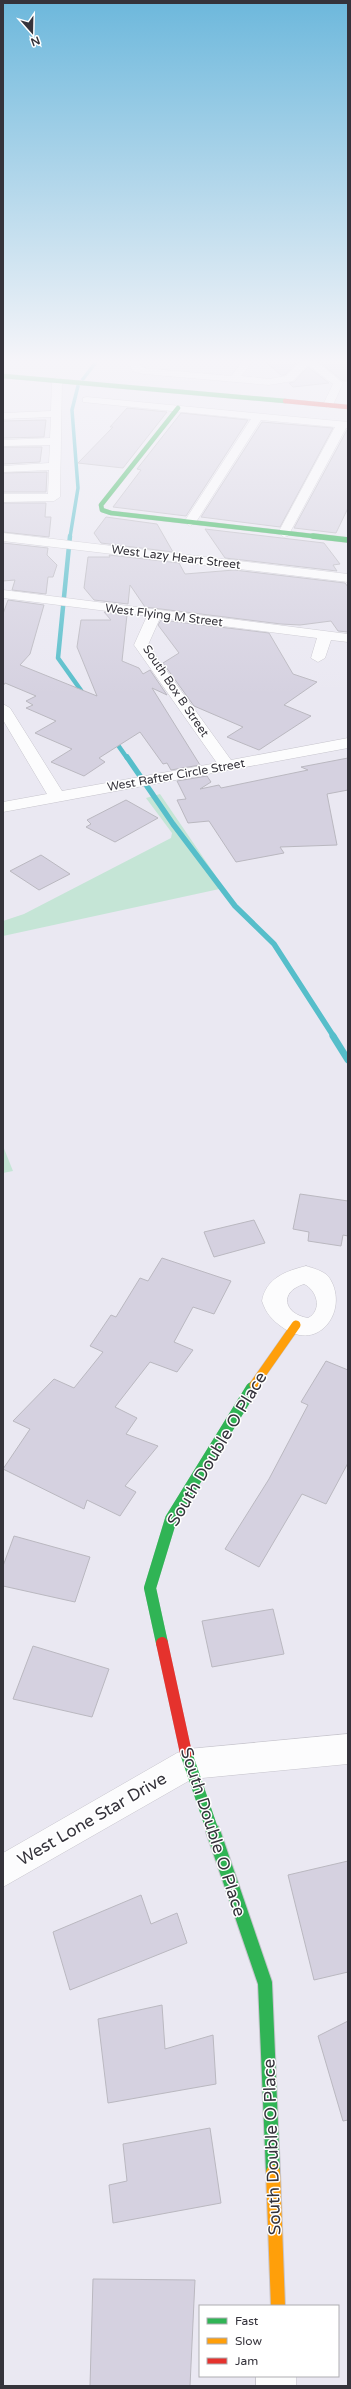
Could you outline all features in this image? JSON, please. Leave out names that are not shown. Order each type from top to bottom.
[{"type":"street","points":[[3,498],[54,497],[55,472]]},
{"type":"street","points":[[127,472],[101,505],[102,510],[111,513],[348,540]]},
{"type":"street","points":[[190,522],[222,472]]},
{"type":"street","points":[[284,533],[318,472]]},
{"type":"street","name":"West Lazy Heart Street","points":[[3,537],[348,578]]},
{"type":"street","name":"West Flying M Street","points":[[3,594],[348,638]]},
{"type":"street","name":"South Box B Street","points":[[155,613],[142,645],[226,766]]},
{"type":"street","points":[[318,658],[325,636]]},
{"type":"street","points":[[3,708],[57,797]]},
{"type":"street","name":"West Rafter Circle Street","points":[[3,807],[348,743]]},
{"type":"street","name":"South Double O Place","points":[[278,2305],[265,1983],[188,1764],[150,1588],[171,1519],[248,1394],[296,1325]]},
{"type":"street","name":"West Lone Star Drive","points":[[3,1871],[188,1764],[348,1749]]},
{"type":"green space","points":[[160,794],[224,888],[3,936],[3,921],[24,914],[171,838],[172,833],[146,798]]},
{"type":"green space","points":[[3,1146],[13,1171],[3,1173]]},
{"type":"building","points":[[47,472],[46,492],[3,492],[3,473]]},
{"type":"building","points":[[139,472],[214,472],[186,516],[113,507]]},
{"type":"building","points":[[230,472],[309,472],[280,527],[201,517]]},
{"type":"building","points":[[324,472],[348,472],[348,508],[336,533],[294,528]]},
{"type":"building","points":[[3,503],[46,503],[45,517],[51,517],[49,537],[3,532]]},
{"type":"building","points":[[106,517],[157,524],[173,552],[101,543],[94,533]]},
{"type":"building","points":[[205,529],[324,543],[340,564],[333,565],[337,571],[225,558]]},
{"type":"building","points":[[3,543],[48,548],[47,555],[57,565],[53,577],[48,577],[46,594],[12,590],[15,580],[3,581]]},
{"type":"building","points":[[109,555],[179,563],[185,574],[234,570],[345,583],[348,587],[348,632],[338,631],[331,621],[300,625],[281,624],[145,607],[130,585],[128,604],[94,600],[84,588],[88,557],[110,557]]},
{"type":"building","points":[[8,600],[44,605],[30,654],[20,665],[97,696],[77,647],[81,620],[111,620],[104,612],[127,615],[122,661],[139,668],[143,674],[150,670],[167,695],[152,688],[200,765],[171,770],[167,763],[163,764],[140,732],[99,758],[105,762],[84,776],[51,762],[72,749],[35,733],[56,721],[26,708],[33,705],[26,701],[36,696],[5,683],[3,686],[3,614]]},
{"type":"building","points":[[161,620],[269,633],[293,674],[317,682],[284,705],[311,716],[259,750],[227,737],[243,727],[194,706],[163,663],[179,653],[158,625]]},
{"type":"building","points":[[348,758],[348,790],[327,794],[337,845],[280,847],[284,853],[236,862],[209,821],[188,823],[177,800],[186,799],[177,781],[207,776],[211,782],[200,789],[219,785],[221,788],[308,770],[301,767]]},
{"type":"building","points":[[126,800],[158,818],[115,842],[86,827],[91,824],[87,820]]},
{"type":"building","points":[[41,855],[70,874],[39,890],[10,871]]},
{"type":"building","points":[[300,1194],[348,1201],[348,1236],[343,1235],[341,1246],[308,1241],[309,1232],[293,1229]]},
{"type":"building","points":[[254,1220],[265,1243],[214,1257],[204,1232]]},
{"type":"building","points":[[162,1258],[231,1281],[214,1314],[193,1307],[174,1342],[193,1350],[177,1372],[150,1362],[115,1407],[137,1418],[126,1434],[158,1446],[125,1486],[136,1492],[120,1516],[87,1500],[84,1509],[3,1469],[30,1429],[13,1421],[54,1379],[74,1388],[103,1352],[90,1346],[111,1315],[116,1317],[140,1278],[148,1281]]},
{"type":"building","points":[[326,1361],[348,1370],[348,1463],[326,1504],[302,1494],[259,1567],[225,1549],[269,1479],[308,1405],[301,1402]]},
{"type":"building","points":[[14,1536],[90,1557],[75,1602],[3,1586],[3,1566]]},
{"type":"building","points":[[273,1609],[284,1654],[212,1667],[202,1621]]},
{"type":"building","points":[[33,1646],[109,1669],[92,1717],[13,1699]]},
{"type":"building","points":[[348,1861],[348,1972],[314,1980],[288,1875]]},
{"type":"building","points":[[141,1895],[151,1924],[177,1913],[187,1943],[70,1990],[53,1932]]},
{"type":"building","points":[[162,2005],[165,2049],[213,2035],[216,2084],[108,2103],[98,2019]]},
{"type":"building","points":[[348,2021],[348,2120],[343,2121],[318,2036]]},
{"type":"building","points":[[210,2128],[221,2203],[113,2223],[109,2185],[127,2181],[123,2144]]},
{"type":"building","points":[[93,2279],[195,2280],[190,2386],[90,2386]]},
{"type":"waterway","points":[[70,537],[78,488],[77,472]]},
{"type":"waterway","points":[[70,536],[58,658],[85,696]]},
{"type":"waterway","points":[[113,738],[127,758]]},
{"type":"waterway","points":[[127,757],[173,824],[235,906],[274,944],[334,1037]]},
{"type":"waterway","points":[[333,1036],[348,1060]]},
{"type":"traffic: fast","points":[[127,472],[101,505],[102,510],[111,513],[348,540]]},
{"type":"traffic: fast","points":[[162,1643],[150,1588],[171,1519],[254,1385]]},
{"type":"traffic: fast","points":[[186,1753],[265,1983],[273,2172]]},
{"type":"traffic: slow","points":[[254,1385],[296,1325]]},
{"type":"traffic: slow","points":[[273,2172],[278,2305]]},
{"type":"traffic: jam","points":[[162,1643],[186,1753]]}]
